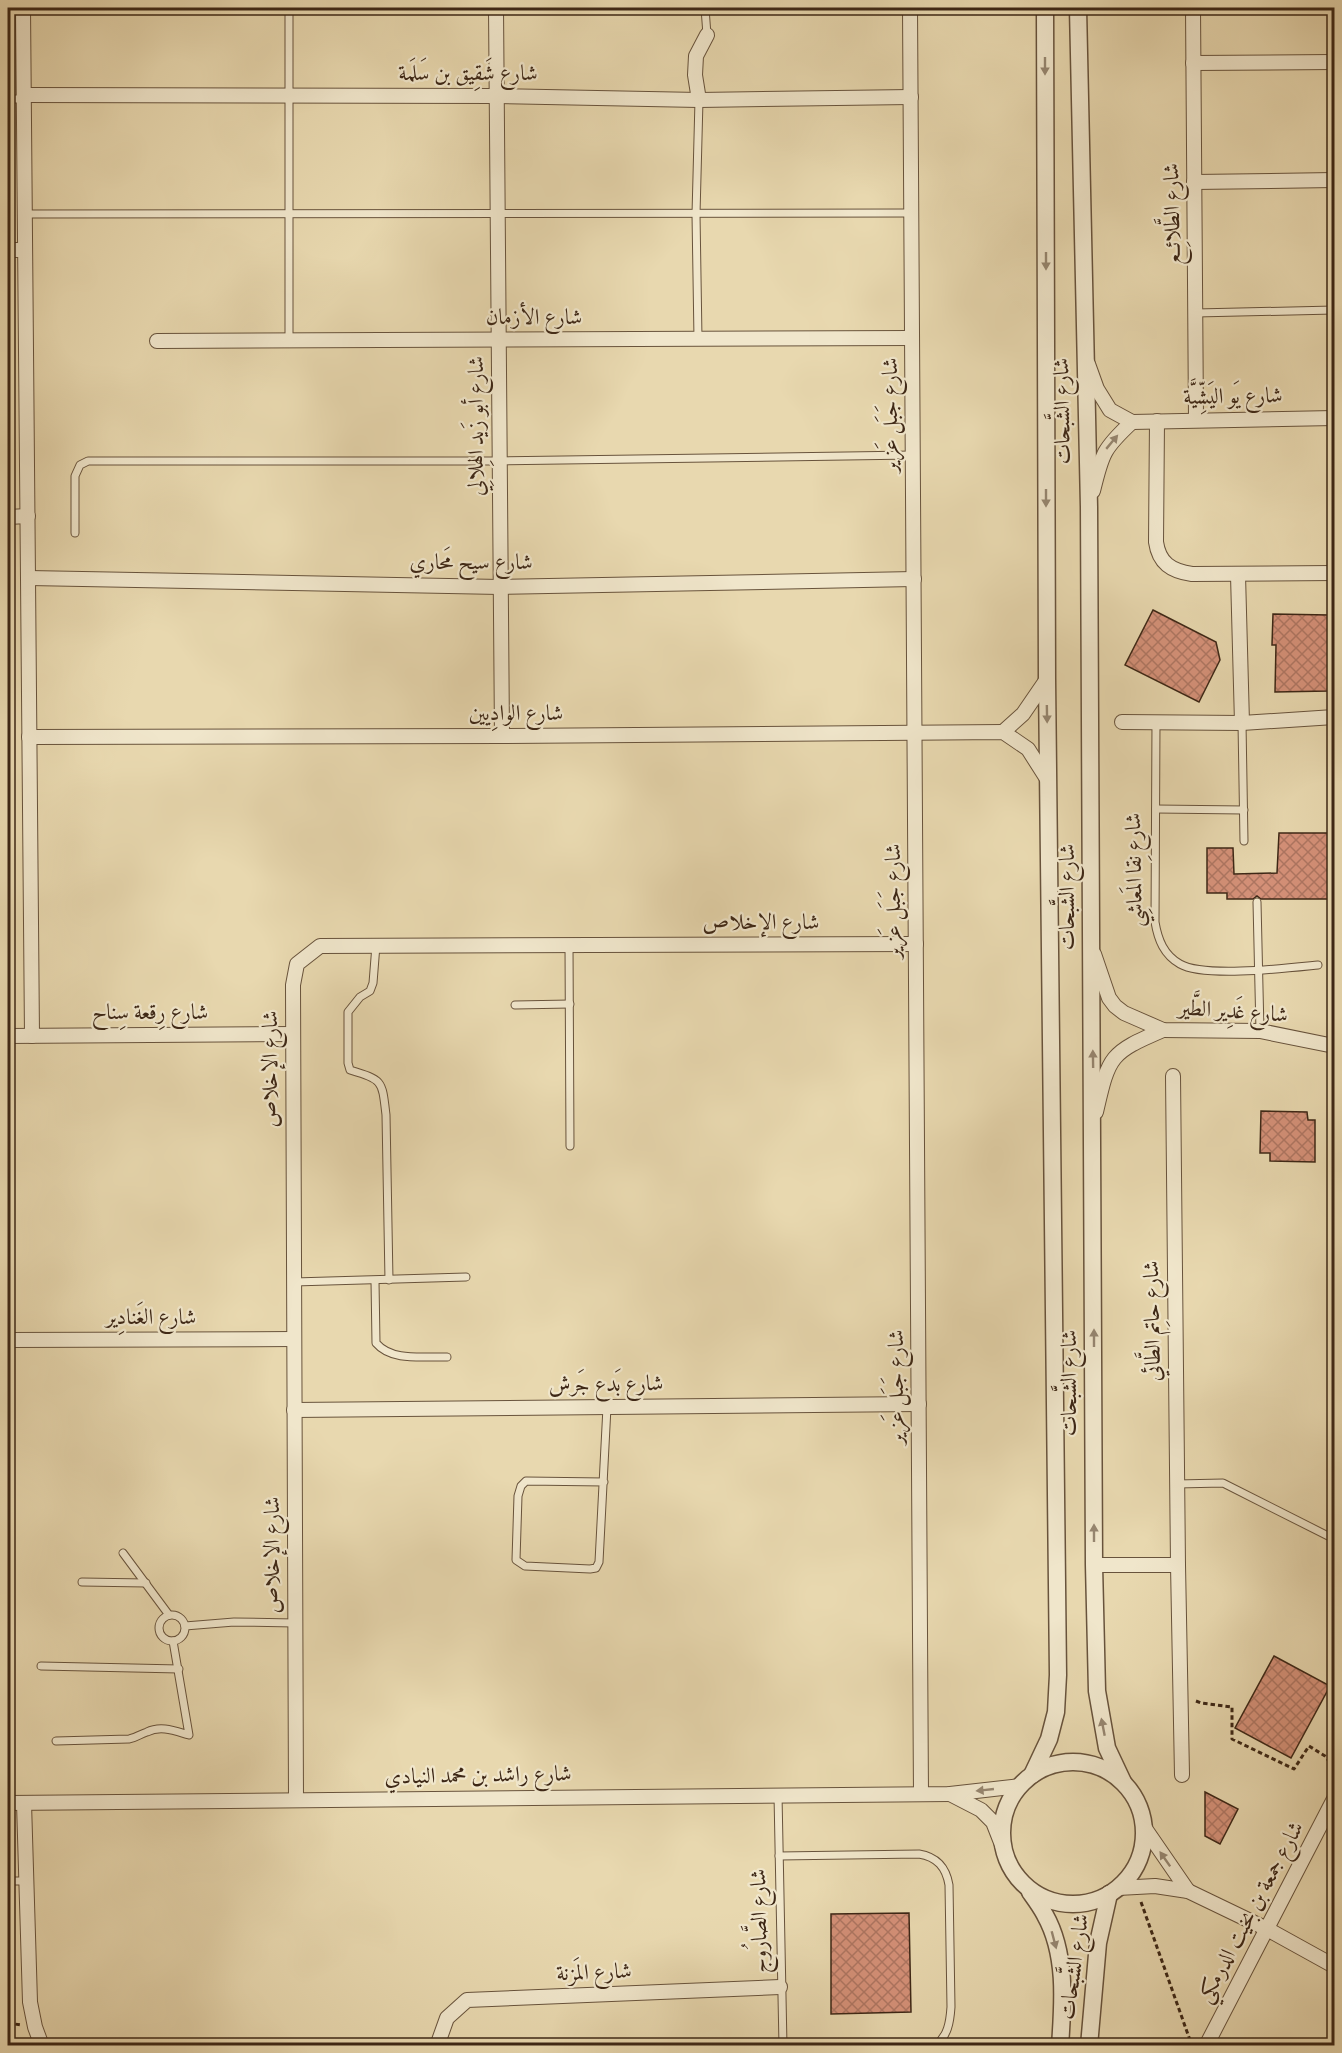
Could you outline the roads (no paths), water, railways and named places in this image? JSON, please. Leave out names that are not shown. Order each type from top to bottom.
[{"type":"street","points":[[23,8],[32,1036]]},
{"type":"street","name":"شارع أبو زَيد الهِلالِي","points":[[496,8],[502,736]]},
{"type":"street","name":"شارع جَبَل عَزير","points":[[910,8],[921,1794]]},
{"type":"street","name":"شارع الشَّبحات","points":[[1026,1780],[1049,1739],[1056,1712],[1058,1675],[1047,679],[1045,8]]},
{"type":"street","name":"شارع الشَّبحات","points":[[1078,8],[1089,507],[1094,1125],[1094,1565],[1097,1691],[1107,1748],[1123,1782]]},
{"type":"street","name":"شارع الطَّلائِع","points":[[1193,8],[1196,419]]},
{"type":"street","points":[[699,100],[695,75],[696,56],[707,35]]},
{"type":"street","points":[[1193,63],[1335,62]]},
{"type":"street","name":"شارع شَقِيق بن سَلَمة","points":[[25,97],[288,95],[699,100],[911,97]]},
{"type":"street","points":[[1194,182],[1335,180]]},
{"type":"street","points":[[8,250],[25,250]]},
{"type":"street","name":"شارع الأزمان","points":[[157,341],[912,338]]},
{"type":"street","points":[[1086,357],[1097,388],[1110,410],[1132,422],[1108,444],[1100,461],[1089,507]]},
{"type":"street","name":"شارع يَو اليَشِّيَّة","points":[[1132,422],[1335,418]]},
{"type":"street","points":[[1157,421],[1158,552],[1163,562],[1171,569],[1181,573],[1238,575],[1335,573]]},
{"type":"street","points":[[8,517],[28,516]]},
{"type":"street","points":[[1238,575],[1242,723]]},
{"type":"street","name":"شارع سيح مَحاري","points":[[29,578],[500,587],[914,579]]},
{"type":"street","points":[[1047,679],[1023,714],[1003,732],[1028,749],[1049,782]]},
{"type":"street","points":[[1122,722],[1242,723],[1335,717]]},
{"type":"street","name":"شارع الوادِيين","points":[[29,737],[1003,732]]},
{"type":"street","name":"شارع الإخلاص","points":[[296,1800],[293,985],[297,964],[320,946],[916,944]]},
{"type":"street","name":"شارع غَدِير الطَّير","points":[[1092,947],[1109,998],[1115,1006],[1124,1013],[1163,1030],[1260,1031],[1335,1046]]},
{"type":"street","name":"شارع غَدِير الطَّير","points":[[1094,1125],[1103,1080],[1111,1061],[1128,1045],[1163,1030]]},
{"type":"street","name":"شارع رِقعة سِناح","points":[[8,1036],[293,1034]]},
{"type":"street","name":"شارع حاتِم الطَّائي","points":[[1173,1076],[1182,1775]]},
{"type":"street","name":"شارع الغَنادِير","points":[[8,1340],[294,1340]]},
{"type":"street","name":"شارع بَدع جَرش","points":[[294,1410],[919,1404]]},
{"type":"street","points":[[1094,1565],[1178,1565]]},
{"type":"street","points":[[1114,1891],[1133,1871],[1142,1850],[1143,1827],[1140,1810],[1133,1795],[1123,1782],[1102,1768],[1079,1762],[1054,1764],[1026,1780],[1010,1800],[1004,1816],[1002,1833],[1004,1850],[1012,1871],[1028,1888],[1046,1899],[1068,1904],[1089,1902],[1114,1891],[1135,1886],[1188,1890],[1335,1966]]},
{"type":"street","name":"شارع راشد بن محمد النيادي","points":[[8,1803],[950,1794],[1026,1780]]},
{"type":"street","name":"شارع راشد بن محمد النيادي","points":[[950,1794],[981,1810],[993,1822],[1004,1850]]},
{"type":"street","name":"شارع جمعة بن بخيت الدرمكي","points":[[1206,2046],[1335,1799]]},
{"type":"street","points":[[24,1803],[30,2002],[42,2046]]},
{"type":"street","points":[[1143,1827],[1188,1890]]},
{"type":"street","name":"شارع الشَّبحات","points":[[1028,1888],[1046,1916],[1054,1935],[1062,1983],[1060,2046]]},
{"type":"street","name":"شارع الشَّبحات","points":[[1089,2046],[1098,1943],[1114,1891]]},
{"type":"street","name":"شارع المَزنة","points":[[437,2046],[447,2018],[466,2000],[780,1987]]},
{"type":"lane","points":[[288,341],[289,8]]},
{"type":"lane","points":[[705,8],[707,35]]},
{"type":"lane","points":[[8,99],[25,97]]},
{"type":"lane","points":[[698,339],[696,214],[699,100]]},
{"type":"lane","points":[[25,214],[912,213]]},
{"type":"lane","points":[[1196,313],[1335,310]]},
{"type":"lane","points":[[75,533],[75,476],[80,465],[88,460],[499,461],[913,455]]},
{"type":"lane","name":"شارع نِقا المَعاشِي","points":[[1156,722],[1155,922],[1157,935],[1163,947],[1171,958],[1181,965],[1194,969],[1259,970],[1318,965]]},
{"type":"lane","points":[[1242,723],[1244,841]]},
{"type":"lane","points":[[1156,809],[1244,810]]},
{"type":"lane","points":[[1257,902],[1260,1031]]},
{"type":"lane","points":[[376,945],[373,983],[370,991],[360,997],[348,1012],[348,1063],[350,1070],[374,1078],[384,1093],[389,1280]]},
{"type":"lane","points":[[569,945],[570,1146]]},
{"type":"lane","points":[[515,1005],[570,1004]]},
{"type":"lane","points":[[294,1282],[466,1277]]},
{"type":"lane","points":[[375,1281],[376,1343],[382,1350],[401,1356],[447,1357]]},
{"type":"lane","points":[[604,1482],[526,1481],[521,1486],[518,1496],[516,1560],[525,1566],[596,1568],[599,1562],[604,1482],[607,1407]]},
{"type":"lane","points":[[1177,1484],[1223,1483],[1335,1539]]},
{"type":"lane","points":[[123,1553],[169,1615]]},
{"type":"lane","points":[[82,1582],[146,1583]]},
{"type":"lane","points":[[169,1615],[178,1616],[185,1626],[184,1635],[173,1641],[162,1636],[159,1628],[162,1619],[169,1615]]},
{"type":"lane","points":[[185,1626],[234,1622],[295,1623]]},
{"type":"lane","points":[[56,1741],[129,1739],[157,1728],[189,1735],[173,1641]]},
{"type":"lane","points":[[40,1666],[178,1669]]},
{"type":"lane","name":"شارع الصَّارُوج","points":[[778,1795],[780,1987],[783,2046]]},
{"type":"lane","points":[[779,1856],[919,1854],[928,1855],[944,1867],[949,1885],[951,2007],[949,2026],[936,2046]]},
{"type":"lane","points":[[8,1881],[26,1881]]}]
